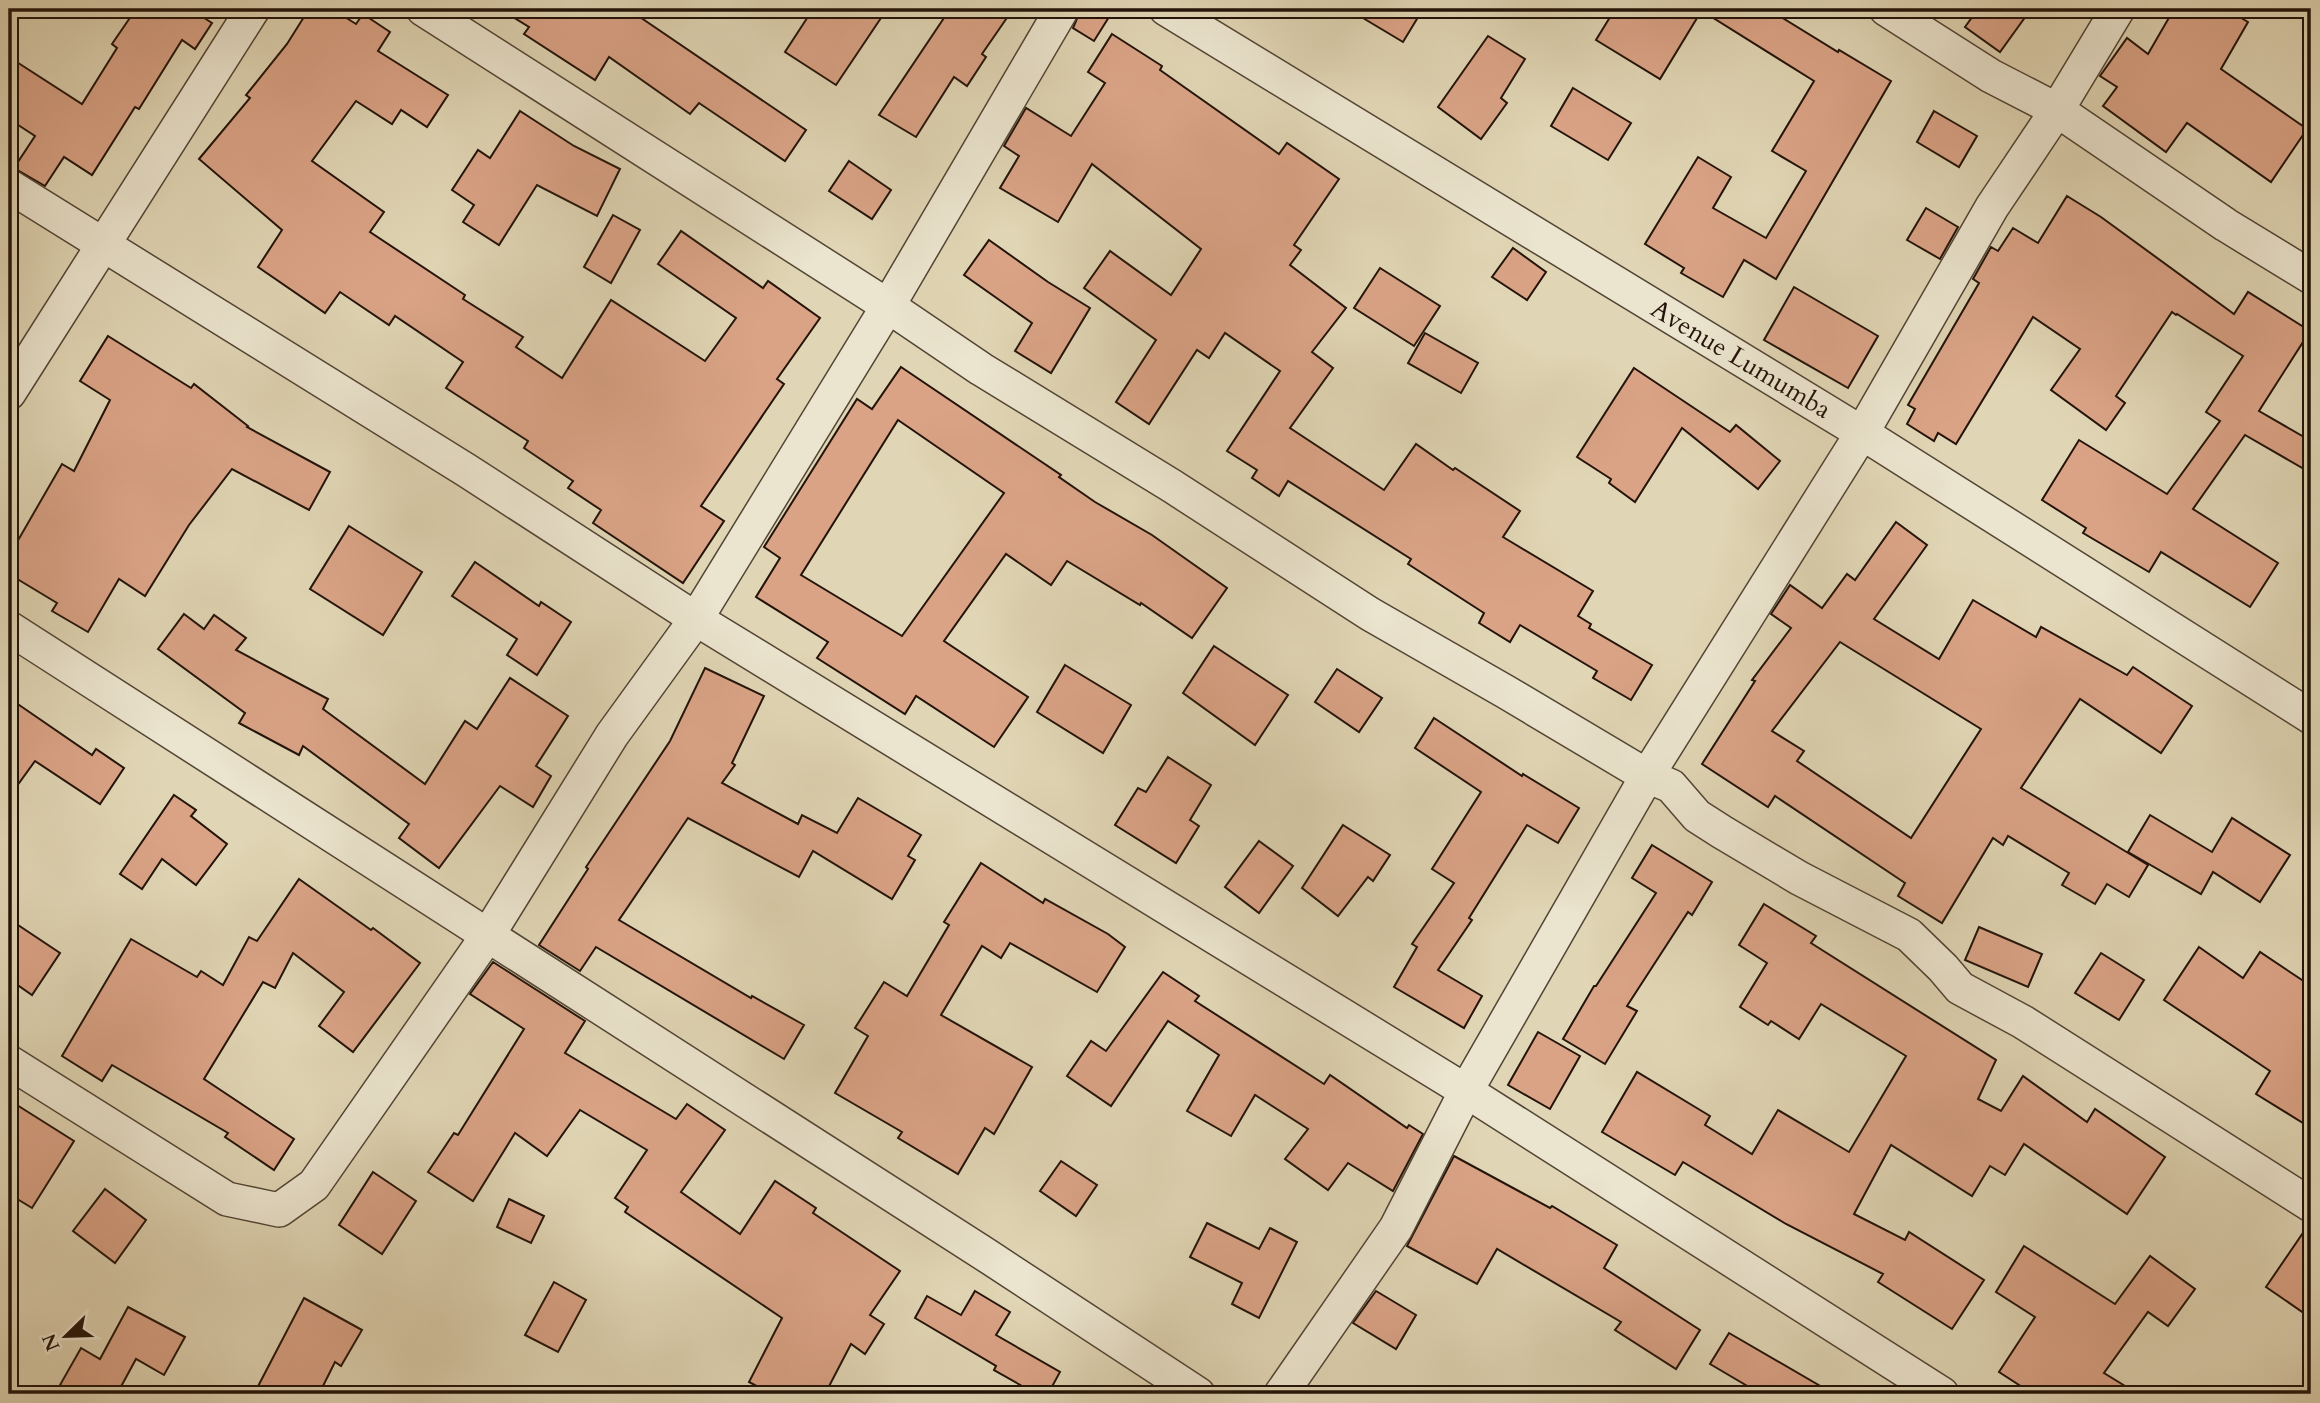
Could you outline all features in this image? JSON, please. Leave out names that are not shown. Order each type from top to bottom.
[{"type":"street","points":[[9,393],[253,9]]},
{"type":"street","points":[[423,9],[888,306],[981,369],[1172,486],[1370,614],[1647,776],[1671,786],[1696,816],[1799,878],[1909,935],[1960,988],[2024,1023],[2311,1205]]},
{"type":"street","points":[[9,1062],[227,1199],[279,1210],[314,1185],[488,935],[612,735],[696,619],[888,306],[1062,9]]},
{"type":"street","name":"Avenue Lumumba","points":[[1166,9],[1862,433],[2311,717]]},
{"type":"street","points":[[1886,9],[1991,76],[2057,110],[2225,225],[2311,277]]},
{"type":"street","points":[[1281,1394],[1396,1228],[1465,1091],[1647,776],[1862,433],[1992,207],[2057,110],[2118,9]]},
{"type":"street","points":[[9,186],[466,470],[696,619],[1465,1091],[1942,1394]]},
{"type":"street","points":[[9,628],[1198,1394]]},
{"type":"building","points":[[136,9],[201,9],[198,14],[212,23],[195,49],[182,40],[139,109],[135,107],[92,175],[64,157],[45,186],[14,168],[35,136],[9,119],[9,57],[82,104],[117,48],[112,44]]},
{"type":"building","points":[[309,9],[332,9],[356,24],[363,14],[390,32],[378,51],[448,95],[427,127],[401,110],[392,124],[356,101],[312,161],[384,212],[370,232],[465,295],[463,299],[523,337],[516,347],[562,378],[611,300],[705,361],[736,318],[658,264],[681,231],[763,288],[768,281],[820,318],[777,379],[784,384],[701,506],[724,521],[683,583],[593,523],[601,510],[568,488],[573,481],[524,448],[528,441],[446,388],[463,362],[395,316],[389,325],[340,292],[325,313],[258,267],[282,230],[199,159],[250,98],[246,95],[287,44]]},
{"type":"building","points":[[500,9],[628,9],[806,130],[785,161],[699,103],[690,114],[609,57],[595,80],[524,34],[529,27]]},
{"type":"building","points":[[813,9],[887,9],[836,85],[785,52]]},
{"type":"building","points":[[950,9],[1013,9],[982,54],[986,57],[967,86],[954,77],[916,137],[879,115]]},
{"type":"building","points":[[1081,9],[1114,9],[1094,41],[1073,28]]},
{"type":"building","points":[[1348,9],[1423,9],[1403,42]]},
{"type":"building","points":[[1615,9],[1681,9],[1697,18],[1660,79],[1596,40]]},
{"type":"building","points":[[1699,9],[1768,9],[1891,81],[1776,279],[1744,260],[1723,297],[1681,273],[1684,268],[1645,244],[1698,157],[1731,177],[1713,208],[1766,238],[1806,171],[1772,151],[1814,81]]},
{"type":"building","points":[[1978,9],[2031,9],[2000,52],[1965,27]]},
{"type":"building","points":[[2174,9],[2226,9],[2248,22],[2221,69],[2307,129],[2271,182],[2187,123],[2166,152],[2103,106],[2117,87],[2100,76],[2127,38],[2148,54]]},
{"type":"building","points":[[1112,34],[1162,66],[1160,70],[1279,154],[1287,143],[1339,179],[1294,245],[1301,250],[1290,265],[1346,308],[1312,352],[1333,368],[1290,428],[1384,490],[1416,444],[1520,511],[1503,537],[1593,591],[1578,616],[1591,624],[1589,628],[1652,665],[1631,700],[1593,678],[1597,671],[1520,625],[1510,642],[1479,623],[1484,613],[1408,564],[1411,559],[1288,481],[1279,496],[1252,478],[1257,470],[1227,451],[1280,371],[1225,333],[1209,358],[1197,350],[1149,424],[1116,402],[1156,340],[1084,288],[1110,251],[1171,295],[1201,249],[1092,164],[1058,222],[1000,188],[1019,156],[1004,146],[1026,108],[1071,136],[1105,83],[1088,72]]},
{"type":"building","points":[[1488,36],[1525,59],[1501,98],[1507,103],[1481,139],[1438,107]]},
{"type":"building","points":[[1573,88],[1631,123],[1608,160],[1551,126]]},
{"type":"building","points":[[520,111],[574,146],[620,169],[597,216],[537,185],[499,245],[463,222],[474,205],[452,190],[478,150],[490,158]]},
{"type":"building","points":[[1934,111],[1977,136],[1959,167],[1917,142]]},
{"type":"building","points":[[849,161],[891,190],[872,219],[829,191]]},
{"type":"building","points":[[2067,196],[2101,217],[2234,314],[2248,292],[2310,331],[2259,411],[2311,441],[2311,473],[2245,435],[2193,509],[2278,563],[2250,607],[2161,552],[2149,572],[2083,533],[2086,528],[2042,500],[2079,440],[2167,494],[2220,421],[2206,412],[2243,356],[2177,314],[2172,312],[2116,396],[2125,403],[2106,430],[2051,390],[2080,349],[2033,317],[1956,444],[1938,433],[1934,441],[1907,424],[1915,409],[1908,405],[1979,283],[1973,279],[1991,247],[1998,251],[2013,228],[2038,243]]},
{"type":"building","points":[[1926,208],[1958,227],[1940,259],[1907,240]]},
{"type":"building","points":[[613,215],[640,230],[611,283],[584,267]]},
{"type":"building","points":[[989,240],[1090,308],[1051,373],[1015,351],[1032,323],[964,275]]},
{"type":"building","points":[[1513,248],[1546,272],[1527,300],[1492,277]]},
{"type":"building","points":[[1380,268],[1440,306],[1414,346],[1354,308]]},
{"type":"building","points":[[1794,287],[1878,336],[1848,388],[1764,340]]},
{"type":"building","points":[[1425,333],[1478,363],[1461,393],[1408,363]]},
{"type":"building","points":[[108,336],[191,388],[194,384],[247,427],[330,472],[309,510],[232,469],[189,525],[145,596],[119,579],[88,632],[52,611],[57,603],[9,574],[9,556],[62,464],[74,471],[110,400],[80,381]]},
{"type":"building","points":[[901,367],[1061,475],[1059,477],[1095,502],[1152,535],[1227,588],[1192,638],[1141,603],[1140,605],[1067,561],[1051,585],[1006,554],[944,641],[1028,697],[994,747],[916,696],[905,714],[817,658],[828,642],[756,597],[780,558],[764,547],[857,399],[872,409]],"holes":[[[898,420],[1004,493],[902,636],[801,575]]]},
{"type":"building","points":[[1634,368],[1730,432],[1736,425],[1780,461],[1758,489],[1682,428],[1635,502],[1609,483],[1611,479],[1577,457]]},
{"type":"building","points":[[1896,522],[1927,545],[1874,619],[1939,659],[1973,600],[2036,637],[2041,627],[2127,675],[2133,667],[2192,706],[2161,753],[2080,699],[2021,788],[2148,865],[2129,897],[2107,884],[2095,904],[2062,885],[2069,873],[2008,836],[2003,845],[1993,838],[1942,923],[1898,896],[1905,883],[1775,796],[1768,807],[1702,764],[1755,681],[1752,680],[1791,628],[1771,614],[1790,585],[1822,608],[1847,574],[1855,580]],"holes":[[[1840,642],[1981,729],[1911,838],[1797,761],[1804,751],[1772,731]]]},
{"type":"building","points":[[349,526],[422,572],[383,635],[310,589]]},
{"type":"building","points":[[475,562],[539,606],[541,602],[571,622],[537,675],[507,655],[517,639],[452,596]]},
{"type":"building","points":[[184,614],[204,629],[214,615],[246,638],[236,650],[328,699],[323,709],[425,784],[465,721],[477,729],[510,678],[568,716],[536,766],[551,776],[533,807],[500,786],[439,868],[399,838],[409,824],[303,746],[299,755],[239,723],[245,713],[158,649]]},
{"type":"building","points":[[1214,646],[1288,695],[1255,745],[1183,693]]},
{"type":"building","points":[[1065,665],[1131,705],[1103,753],[1037,712]]},
{"type":"building","points":[[705,668],[764,696],[732,763],[735,765],[722,783],[798,824],[802,815],[837,833],[858,798],[921,835],[908,856],[915,860],[892,899],[813,851],[799,877],[688,818],[619,920],[751,998],[752,996],[804,1025],[784,1059],[596,947],[580,971],[539,945],[588,869],[586,867],[670,741]]},
{"type":"building","points":[[1337,669],[1382,698],[1359,732],[1315,702]]},
{"type":"building","points":[[9,698],[92,755],[96,749],[124,768],[100,804],[35,761],[9,797]]},
{"type":"building","points":[[1434,718],[1522,776],[1523,774],[1579,808],[1558,843],[1527,825],[1469,918],[1472,920],[1438,970],[1482,996],[1464,1028],[1394,987],[1417,947],[1412,944],[1454,883],[1432,869],[1481,792],[1415,748]]},
{"type":"building","points":[[1168,757],[1211,785],[1190,820],[1199,826],[1176,863],[1115,825],[1138,788],[1146,792]]},
{"type":"building","points":[[174,795],[196,810],[191,816],[227,844],[196,885],[162,859],[142,889],[120,874]]},
{"type":"building","points":[[2150,815],[2212,852],[2232,818],[2290,855],[2260,902],[2213,872],[2201,894],[2128,852]]},
{"type":"building","points":[[1343,825],[1390,855],[1373,881],[1368,877],[1338,916],[1302,888]]},
{"type":"building","points":[[1259,841],[1293,866],[1259,913],[1225,887]]},
{"type":"building","points":[[1652,845],[1712,882],[1692,915],[1688,912],[1627,1006],[1637,1011],[1605,1064],[1563,1039],[1594,986],[1656,893],[1632,878]]},
{"type":"building","points":[[981,863],[1043,903],[1045,899],[1108,934],[1125,947],[1097,992],[1010,943],[1001,958],[982,946],[941,1015],[1032,1067],[994,1134],[985,1128],[958,1174],[898,1138],[902,1132],[835,1093],[868,1036],[855,1028],[884,982],[907,996],[949,925],[944,922]]},
{"type":"building","points":[[299,879],[420,963],[353,1052],[319,1026],[344,992],[293,953],[275,988],[263,982],[204,1079],[294,1139],[274,1170],[225,1137],[228,1133],[112,1065],[102,1081],[62,1056],[131,939],[197,977],[201,971],[223,985],[249,937],[257,941]]},
{"type":"building","points":[[1764,904],[1816,936],[1811,943],[1996,1060],[1978,1099],[2001,1111],[2023,1076],[2087,1122],[2095,1109],[2165,1157],[2127,1214],[2024,1144],[2005,1175],[1990,1166],[1972,1196],[1891,1145],[1854,1214],[1905,1240],[1909,1232],[1984,1280],[1952,1329],[1878,1282],[1883,1274],[1786,1224],[1683,1162],[1675,1175],[1602,1132],[1637,1072],[1710,1116],[1705,1125],[1752,1154],[1778,1110],[1849,1152],[1906,1056],[1821,1004],[1799,1039],[1771,1021],[1768,1025],[1740,1007],[1767,963],[1739,945]]},
{"type":"building","points":[[9,919],[60,953],[32,995],[9,979]]},
{"type":"building","points":[[1979,927],[2042,954],[2028,987],[1965,960]]},
{"type":"building","points":[[2199,947],[2243,978],[2260,952],[2311,986],[2311,1128],[2256,1094],[2270,1071],[2164,1000]]},
{"type":"building","points":[[2101,953],[2144,980],[2119,1020],[2075,993]]},
{"type":"building","points":[[493,962],[585,1021],[565,1053],[676,1119],[687,1104],[725,1130],[681,1192],[740,1234],[775,1181],[816,1208],[813,1213],[900,1271],[870,1315],[884,1324],[865,1354],[851,1344],[825,1394],[772,1394],[749,1382],[782,1318],[625,1212],[628,1207],[615,1198],[647,1150],[580,1110],[547,1156],[515,1133],[473,1201],[428,1172],[454,1133],[458,1135],[524,1029],[470,994]]},
{"type":"building","points":[[1163,972],[1199,996],[1195,1001],[1324,1084],[1330,1075],[1407,1128],[1409,1125],[1423,1134],[1393,1191],[1348,1163],[1328,1190],[1285,1159],[1308,1129],[1255,1095],[1231,1136],[1187,1111],[1219,1055],[1168,1021],[1111,1106],[1067,1076],[1091,1041],[1106,1051]]},
{"type":"building","points":[[1538,1032],[1580,1056],[1550,1109],[1508,1085]]},
{"type":"building","points":[[9,1100],[74,1141],[32,1208],[9,1194]]},
{"type":"building","points":[[1454,1156],[1550,1208],[1552,1206],[1617,1245],[1604,1268],[1700,1330],[1676,1369],[1615,1330],[1621,1322],[1497,1249],[1477,1284],[1407,1246]]},
{"type":"building","points":[[1061,1161],[1097,1185],[1076,1216],[1040,1191]]},
{"type":"building","points":[[373,1172],[416,1201],[382,1254],[339,1225]]},
{"type":"building","points":[[105,1189],[146,1220],[115,1263],[73,1231]]},
{"type":"building","points":[[509,1199],[544,1216],[531,1243],[497,1227]]},
{"type":"building","points":[[1207,1223],[1259,1249],[1270,1228],[1297,1242],[1259,1318],[1232,1304],[1242,1283],[1190,1257]]},
{"type":"building","points":[[2311,1224],[2311,1318],[2266,1287]]},
{"type":"building","points":[[2024,1246],[2115,1304],[2150,1256],[2195,1289],[2168,1326],[2148,1312],[2104,1373],[2138,1394],[2033,1394],[1999,1372],[2035,1317],[1996,1292]]},
{"type":"building","points":[[554,1282],[586,1300],[558,1352],[525,1335]]},
{"type":"building","points":[[975,1291],[1010,1312],[996,1335],[1060,1372],[1048,1394],[1036,1394],[994,1370],[996,1366],[915,1318],[927,1296],[961,1315]]},
{"type":"building","points":[[1376,1291],[1416,1315],[1396,1349],[1353,1323]]},
{"type":"building","points":[[304,1298],[362,1330],[341,1366],[335,1362],[319,1394],[254,1394]]},
{"type":"building","points":[[128,1307],[185,1337],[164,1375],[136,1359],[117,1394],[77,1394],[60,1385],[81,1348],[100,1359]]},
{"type":"building","points":[[1729,1333],[1834,1394],[1761,1394],[1710,1364]]}]
